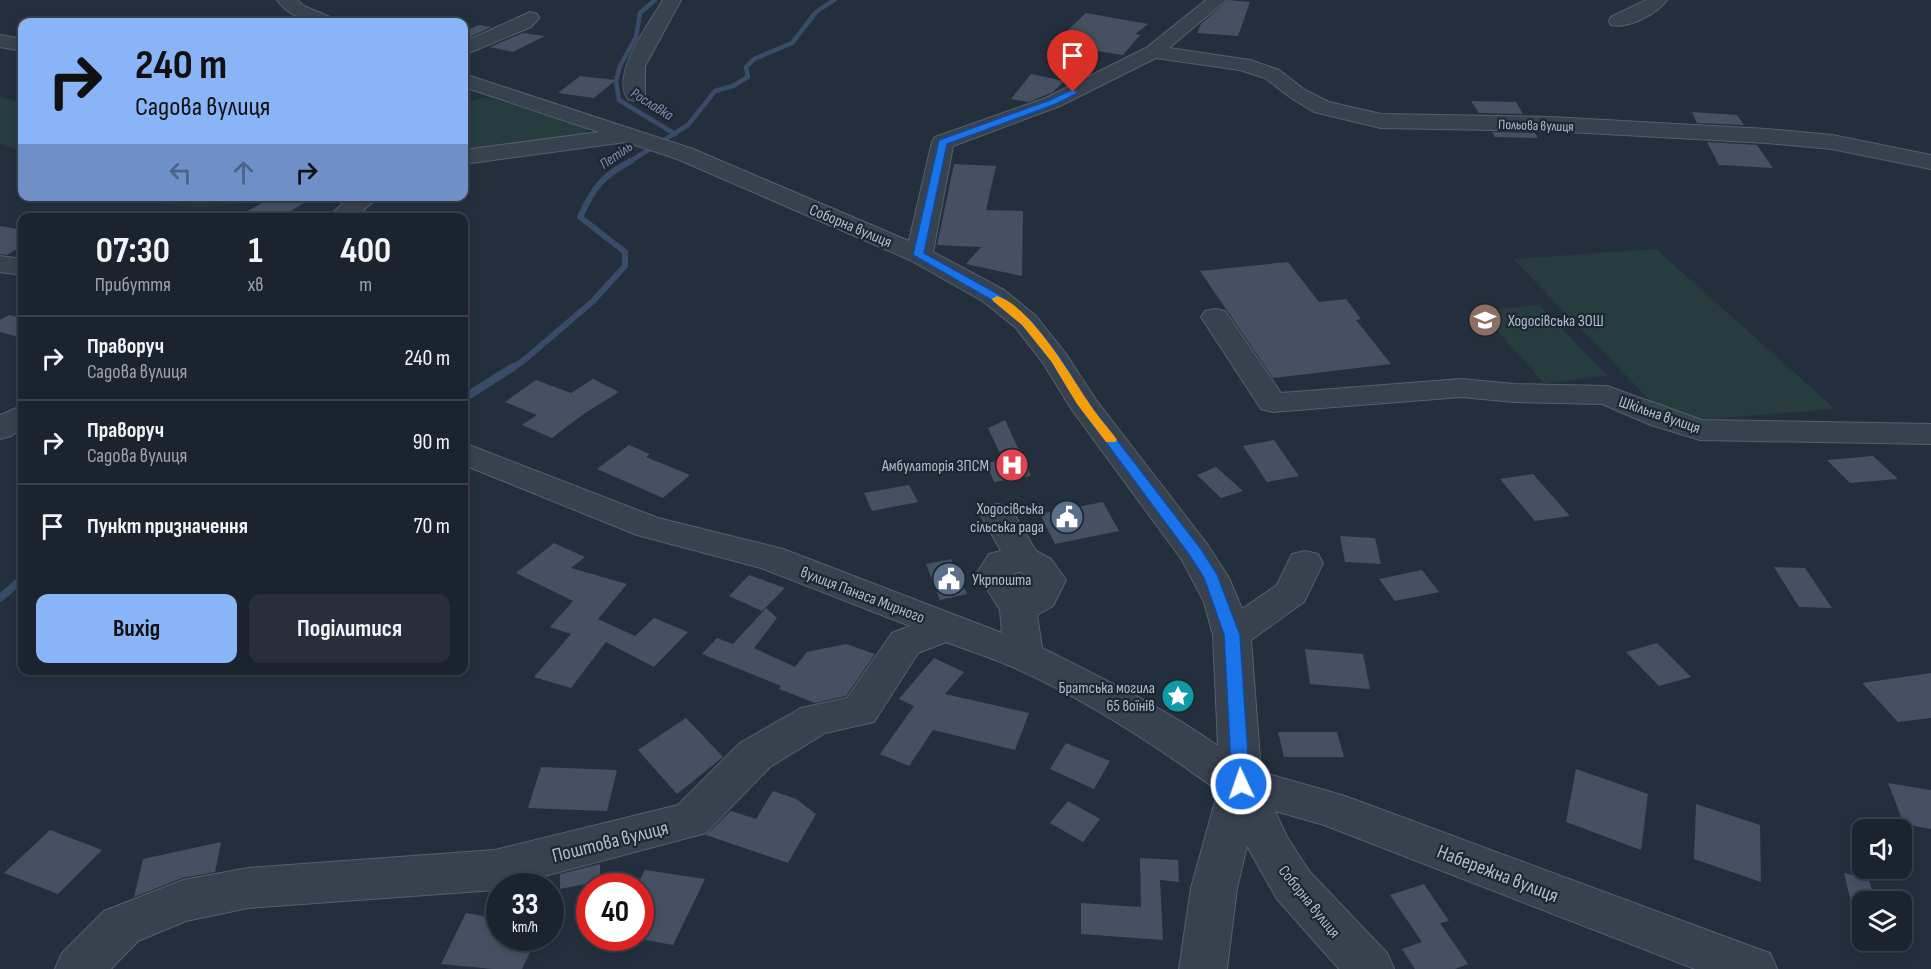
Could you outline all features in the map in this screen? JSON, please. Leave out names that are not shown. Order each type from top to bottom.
[{"type":"street","points":[[286,0],[298,10],[316,18]]},
{"type":"street","points":[[635,95],[635,66],[672,0]]},
{"type":"street","points":[[919,255],[943,142],[1053,102],[1153,52],[1217,0]]},
{"type":"street","points":[[1618,21],[1646,9],[1658,0]]},
{"type":"street","points":[[468,47],[524,23],[530,18]]},
{"type":"street","points":[[0,41],[18,44]]},
{"type":"street","name":"Польова вулиця","points":[[1153,52],[1243,64],[1272,74],[1298,94],[1322,107],[1381,121],[1551,124],[1778,137],[1832,142],[1931,162]]},
{"type":"street","name":"Соборна вулиця","points":[[468,86],[685,154],[919,255],[994,296],[1026,322],[1056,360],[1083,404],[1196,552],[1211,578],[1232,635],[1241,784],[1271,850],[1293,885],[1370,969]]},
{"type":"street","points":[[468,157],[633,137]]},
{"type":"street","points":[[345,213],[361,201]]},
{"type":"street","points":[[0,264],[18,266]]},
{"type":"street","name":"Шкільна вулиця","points":[[1215,317],[1272,403],[1461,388],[1514,393],[1607,395],[1662,418],[1700,430],[1931,434]]},
{"type":"street","name":"вулиця Панаса Мирного","points":[[468,455],[574,499],[649,527],[771,558],[1023,656],[1103,696],[1176,738],[1241,784]]},
{"type":"street","points":[[998,515],[1023,558],[1039,566],[1048,580],[1040,597],[1017,609],[1023,656]]},
{"type":"street","points":[[1232,635],[1291,593],[1305,563]]},
{"type":"street","name":"Поштова вулиця","points":[[79,969],[121,926],[183,901],[248,888],[495,870],[691,820],[755,755],[815,719],[860,711],[905,643],[945,627]]},
{"type":"street","points":[[1203,969],[1214,888],[1241,784]]},
{"type":"street","name":"Набережна вулиця","points":[[1241,784],[1330,809],[1753,969]]},
{"type":"green space","points":[[0,96],[18,103],[18,151],[0,144]]},
{"type":"green space","points":[[487,97],[588,128],[586,135],[468,153],[468,109],[471,101]]},
{"type":"green space","points":[[155,201],[244,201],[202,207]]},
{"type":"green space","points":[[1656,249],[1835,409],[1671,422],[1513,259]]},
{"type":"green space","points":[[1539,305],[1608,376],[1544,383],[1479,311]]},
{"type":"building","points":[[1228,0],[1250,2],[1238,36],[1197,33],[1201,24]]},
{"type":"building","points":[[1086,13],[1148,24],[1135,34],[1140,35],[1123,55],[1053,44]]},
{"type":"building","points":[[478,25],[491,27],[468,38],[468,30]]},
{"type":"building","points":[[523,33],[545,36],[513,52],[490,47]]},
{"type":"building","points":[[1031,74],[1064,81],[1053,92],[1029,102],[1011,99]]},
{"type":"building","points":[[580,76],[616,80],[594,98],[558,93]]},
{"type":"building","points":[[1471,101],[1516,102],[1523,114],[1479,113]]},
{"type":"building","points":[[1692,112],[1737,115],[1744,125],[1697,123]]},
{"type":"building","points":[[1492,132],[1535,133],[1538,138],[1495,137]]},
{"type":"building","points":[[1707,142],[1757,145],[1773,168],[1719,165]]},
{"type":"building","points":[[954,164],[996,166],[986,210],[1023,211],[1022,276],[966,264],[981,247],[937,245]]},
{"type":"building","points":[[265,201],[304,203],[287,213],[246,212]]},
{"type":"building","points":[[0,226],[18,229],[18,248],[7,255],[0,254]]},
{"type":"building","points":[[1288,262],[1319,302],[1346,299],[1361,319],[1356,320],[1391,364],[1273,378],[1200,271]]},
{"type":"building","points":[[9,315],[18,317],[18,337],[0,332],[0,320]]},
{"type":"building","points":[[593,379],[619,392],[585,413],[552,438],[522,425],[537,415],[505,402],[536,380],[571,393]]},
{"type":"building","points":[[1005,420],[1031,476],[994,482],[986,463],[1003,460],[988,428]]},
{"type":"building","points":[[1274,440],[1299,476],[1267,482],[1243,446]]},
{"type":"building","points":[[629,445],[650,454],[646,457],[690,475],[663,498],[597,469]]},
{"type":"building","points":[[1873,456],[1898,479],[1850,483],[1827,460]]},
{"type":"building","points":[[1216,467],[1243,491],[1221,498],[1197,475]]},
{"type":"building","points":[[1533,474],[1570,516],[1535,521],[1500,479]]},
{"type":"building","points":[[909,485],[918,502],[872,511],[864,493]]},
{"type":"building","points":[[1103,502],[1119,531],[1055,544],[1040,514]]},
{"type":"building","points":[[1340,536],[1375,538],[1381,564],[1345,562]]},
{"type":"building","points":[[554,543],[585,557],[571,568],[627,584],[598,619],[635,636],[654,618],[688,632],[654,667],[606,642],[571,688],[534,677],[571,634],[550,627],[573,601],[516,573]]},
{"type":"building","points":[[951,559],[967,594],[940,600],[926,564]]},
{"type":"building","points":[[1774,567],[1805,568],[1832,608],[1799,607]]},
{"type":"building","points":[[1422,570],[1439,592],[1395,601],[1379,579]]},
{"type":"building","points":[[749,575],[785,588],[762,611],[729,596]]},
{"type":"building","points":[[766,608],[777,618],[754,648],[795,667],[807,652],[846,644],[875,654],[846,696],[815,703],[779,689],[781,686],[702,654],[717,638],[733,644]]},
{"type":"building","points":[[1657,643],[1691,677],[1659,686],[1626,652]]},
{"type":"building","points":[[1305,649],[1363,654],[1370,689],[1310,684]]},
{"type":"building","points":[[934,658],[964,672],[945,694],[1029,713],[1015,750],[933,730],[909,766],[880,754],[914,706],[899,699]]},
{"type":"building","points":[[1931,673],[1931,718],[1898,722],[1862,683]]},
{"type":"building","points":[[686,718],[723,757],[677,794],[638,750]]},
{"type":"building","points":[[1278,732],[1337,732],[1344,757],[1284,757]]},
{"type":"building","points":[[1066,743],[1110,761],[1094,789],[1050,769]]},
{"type":"building","points":[[541,767],[617,770],[607,811],[528,808]]},
{"type":"building","points":[[1576,769],[1648,794],[1641,850],[1566,822]]},
{"type":"building","points":[[1888,783],[1931,790],[1931,829],[1912,825],[1912,819],[1902,819]]},
{"type":"building","points":[[773,791],[796,799],[816,814],[788,863],[706,835],[731,811],[756,819]]},
{"type":"building","points":[[1068,801],[1100,819],[1083,842],[1050,823]]},
{"type":"building","points":[[1696,804],[1760,825],[1761,882],[1694,859]]},
{"type":"building","points":[[50,830],[102,850],[58,894],[4,873]]},
{"type":"building","points":[[221,842],[215,872],[182,878],[134,897],[143,859]]},
{"type":"building","points":[[1140,858],[1178,860],[1179,882],[1160,880],[1163,940],[1081,934],[1081,903],[1141,907]]},
{"type":"building","points":[[600,864],[600,873],[576,873],[576,886],[564,888],[564,873]]},
{"type":"building","points":[[645,870],[705,879],[673,945],[654,942],[654,873],[644,873]]},
{"type":"building","points":[[1844,873],[1852,875],[1852,879],[1869,879],[1872,891],[1852,891],[1851,902]]},
{"type":"building","points":[[1424,884],[1449,921],[1440,923],[1468,964],[1455,969],[1415,969],[1402,949],[1422,942],[1390,895]]},
{"type":"building","points":[[466,913],[486,917],[486,951],[531,951],[522,969],[441,964]]},
{"type":"waterway","name":"Рославка","points":[[655,0],[640,13],[636,37],[620,66],[616,81],[619,100],[674,134]]},
{"type":"waterway","name":"Петіль","points":[[674,134],[688,125],[715,91],[733,86],[748,77],[746,67],[754,59],[792,43],[816,12],[834,0]]},
{"type":"waterway","name":"Петіль","points":[[629,162],[674,134]]},
{"type":"waterway","name":"Петіль","points":[[511,369],[592,302],[625,266],[625,252],[580,217],[600,183],[631,161]]},
{"type":"waterway","name":"Петіль","points":[[468,395],[513,367]]},
{"type":"waterway","name":"Петіль","points":[[0,598],[18,582]]},
{"type":"slow traffic","points":[[997,299],[1026,322],[1056,360],[1083,404],[1110,440]]},
{"type":"place","name":"Ходосівська ЗОШ","points":[[1485,320]]},
{"type":"place","name":"Амбулаторія ЗПСМ","points":[[1012,465]]},
{"type":"place","name":"Ходосівська сільська рада","points":[[1067,517]]},
{"type":"place","name":"Укрпошта","points":[[949,579]]},
{"type":"place","name":"Братська могила 65 воїнів","points":[[1178,696]]},
{"type":"route","points":[[1073,92],[1053,102],[943,142],[919,255],[994,296],[1026,322],[1056,360],[1083,404],[1196,552],[1222,602],[1232,635],[1241,784]]}]
